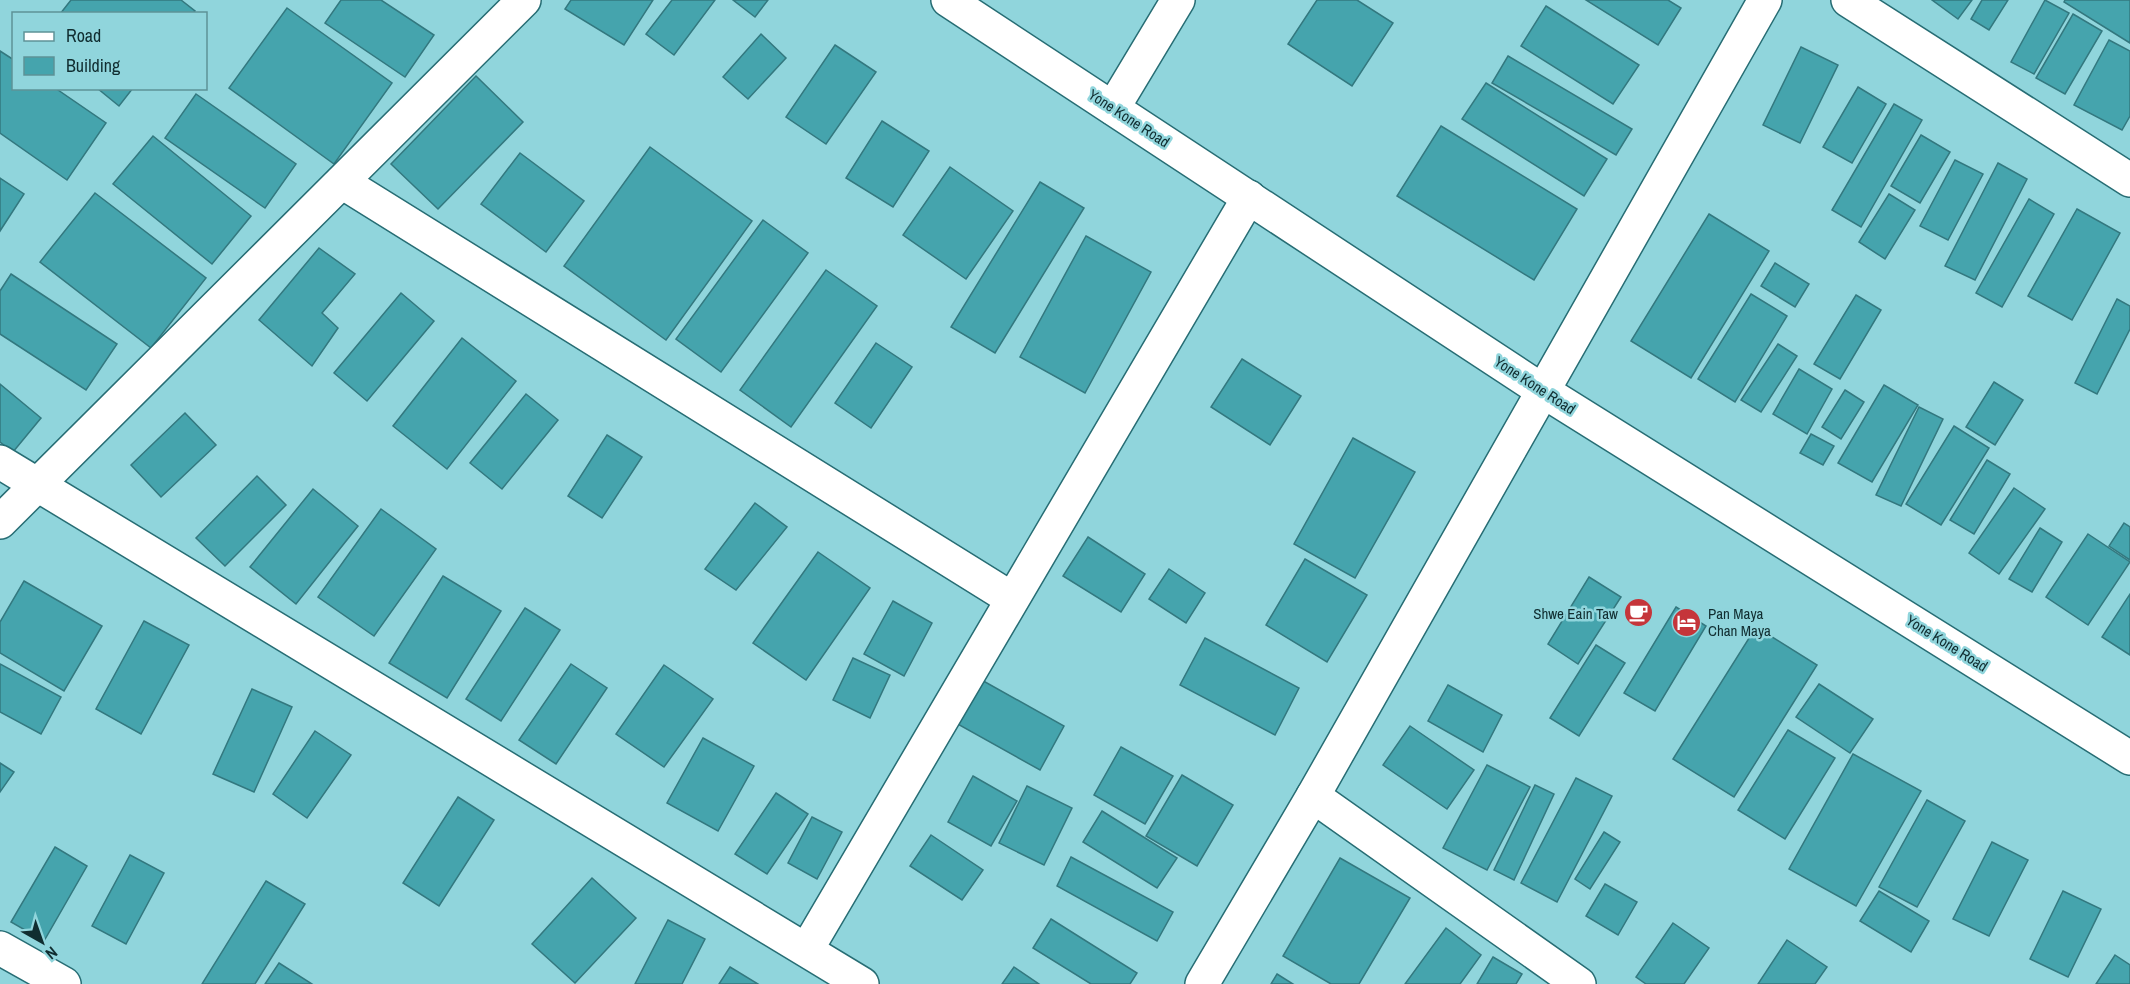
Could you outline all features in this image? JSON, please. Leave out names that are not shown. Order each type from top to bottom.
[{"type":"street","points":[[0,522],[524,0]]},
{"type":"street","name":"Yone Kone Road","points":[[948,0],[1543,391],[2130,758]]},
{"type":"street","points":[[1113,108],[1178,0]]},
{"type":"street","points":[[1202,984],[1312,796],[1765,0]]},
{"type":"street","points":[[1848,0],[2130,180]]},
{"type":"street","points":[[342,182],[1012,599]]},
{"type":"street","points":[[807,949],[1249,198]]},
{"type":"street","points":[[0,462],[862,984]]},
{"type":"street","points":[[1312,796],[1579,984]]},
{"type":"street","points":[[0,948],[64,984]]},
{"type":"building","points":[[71,0],[181,0],[195,11],[194,12],[62,12]]},
{"type":"building","points":[[341,0],[381,0],[434,35],[405,77],[325,23]]},
{"type":"building","points":[[571,0],[653,0],[624,45],[565,9]]},
{"type":"building","points":[[672,0],[715,0],[674,55],[646,34]]},
{"type":"building","points":[[733,0],[768,0],[755,17]]},
{"type":"building","points":[[1317,0],[1357,0],[1393,23],[1352,86],[1288,44]]},
{"type":"building","points":[[1586,0],[1668,0],[1681,8],[1658,45]]},
{"type":"building","points":[[1932,0],[1972,0],[1958,19]]},
{"type":"building","points":[[1982,0],[2008,0],[1989,30],[1971,19]]},
{"type":"building","points":[[2045,0],[2069,13],[2034,74],[2011,62]]},
{"type":"building","points":[[2065,0],[2130,0],[2130,43],[2064,2]]},
{"type":"building","points":[[1546,6],[1639,65],[1613,104],[1521,46]]},
{"type":"building","points":[[287,8],[392,83],[334,164],[229,88]]},
{"type":"building","points":[[2073,14],[2102,31],[2065,94],[2036,78]]},
{"type":"building","points":[[761,34],[786,58],[748,99],[723,77]]},
{"type":"building","points":[[2109,40],[2130,51],[2130,116],[2122,130],[2074,105]]},
{"type":"building","points":[[835,45],[876,72],[826,144],[786,117]]},
{"type":"building","points":[[1801,47],[1838,65],[1800,143],[1763,125]]},
{"type":"building","points":[[0,51],[12,59],[12,90],[58,90],[106,123],[67,180],[0,133]]},
{"type":"building","points":[[1508,56],[1632,129],[1616,155],[1492,83]]},
{"type":"building","points":[[476,76],[523,122],[438,209],[391,164]]},
{"type":"building","points":[[1486,83],[1607,159],[1584,196],[1462,119]]},
{"type":"building","points":[[1858,87],[1886,104],[1852,163],[1823,147]]},
{"type":"building","points":[[99,90],[131,90],[119,106]]},
{"type":"building","points":[[196,94],[296,164],[265,208],[165,138]]},
{"type":"building","points":[[1894,104],[1922,120],[1861,227],[1832,210]]},
{"type":"building","points":[[882,121],[929,151],[893,207],[846,178]]},
{"type":"building","points":[[1441,126],[1577,209],[1534,280],[1397,196]]},
{"type":"building","points":[[1921,135],[1950,152],[1920,203],[1891,186]]},
{"type":"building","points":[[153,136],[251,216],[212,264],[113,184]]},
{"type":"building","points":[[650,147],[752,221],[666,340],[564,266]]},
{"type":"building","points":[[520,153],[584,201],[546,252],[481,204]]},
{"type":"building","points":[[1955,160],[1983,174],[1948,240],[1920,226]]},
{"type":"building","points":[[1998,163],[2027,179],[1975,280],[1945,266]]},
{"type":"building","points":[[950,167],[1013,211],[966,279],[903,235]]},
{"type":"building","points":[[0,178],[24,194],[0,231]]},
{"type":"building","points":[[1040,182],[1084,208],[995,353],[951,327]]},
{"type":"building","points":[[95,193],[206,278],[151,348],[40,262]]},
{"type":"building","points":[[1889,194],[1915,210],[1885,259],[1859,242]]},
{"type":"building","points":[[2029,199],[2054,214],[2002,307],[1976,293]]},
{"type":"building","points":[[2077,209],[2120,233],[2072,320],[2028,296]]},
{"type":"building","points":[[1709,214],[1769,251],[1691,378],[1631,341]]},
{"type":"building","points":[[763,220],[808,253],[721,372],[676,339]]},
{"type":"building","points":[[1086,236],[1151,272],[1085,393],[1020,357]]},
{"type":"building","points":[[319,248],[355,274],[322,313],[338,328],[312,366],[259,320]]},
{"type":"building","points":[[1775,263],[1809,284],[1795,307],[1761,286]]},
{"type":"building","points":[[826,270],[877,306],[791,427],[740,390]]},
{"type":"building","points":[[11,274],[117,344],[86,390],[0,334],[0,291]]},
{"type":"building","points":[[401,293],[434,321],[367,401],[334,373]]},
{"type":"building","points":[[1751,294],[1787,316],[1735,402],[1698,379]]},
{"type":"building","points":[[1856,295],[1881,310],[1840,379],[1814,364]]},
{"type":"building","points":[[2117,299],[2130,306],[2130,329],[2097,394],[2075,383]]},
{"type":"building","points":[[462,338],[516,381],[447,469],[393,426]]},
{"type":"building","points":[[876,343],[912,367],[871,428],[835,403]]},
{"type":"building","points":[[1778,344],[1797,356],[1761,412],[1741,400]]},
{"type":"building","points":[[1242,359],[1301,396],[1270,445],[1211,407]]},
{"type":"building","points":[[1799,369],[1832,389],[1807,434],[1773,414]]},
{"type":"building","points":[[1994,382],[2023,400],[1995,445],[1966,427]]},
{"type":"building","points":[[0,384],[41,418],[13,452],[0,442]]},
{"type":"building","points":[[1884,385],[1918,405],[1872,482],[1838,463]]},
{"type":"building","points":[[1845,390],[1864,402],[1841,439],[1822,427]]},
{"type":"building","points":[[526,394],[558,420],[502,489],[470,463]]},
{"type":"building","points":[[1919,407],[1943,419],[1901,506],[1876,495]]},
{"type":"building","points":[[185,413],[216,445],[161,497],[131,465]]},
{"type":"building","points":[[1954,426],[1989,448],[1941,525],[1906,504]]},
{"type":"building","points":[[1811,434],[1834,446],[1823,465],[1800,453]]},
{"type":"building","points":[[607,435],[642,457],[602,518],[568,496]]},
{"type":"building","points":[[1353,438],[1415,472],[1355,578],[1294,544]]},
{"type":"building","points":[[1987,460],[2010,474],[1974,534],[1950,520]]},
{"type":"building","points":[[257,476],[286,505],[225,566],[196,538]]},
{"type":"building","points":[[2014,488],[2045,509],[1999,574],[1969,553]]},
{"type":"building","points":[[313,489],[358,526],[296,604],[250,567]]},
{"type":"building","points":[[755,503],[787,527],[736,590],[705,569]]},
{"type":"building","points":[[381,509],[436,549],[374,636],[318,597]]},
{"type":"building","points":[[2124,523],[2130,527],[2130,560],[2109,546]]},
{"type":"building","points":[[2040,528],[2062,542],[2032,592],[2009,579]]},
{"type":"building","points":[[2088,534],[2130,562],[2088,625],[2046,597]]},
{"type":"building","points":[[1088,537],[1145,574],[1121,612],[1063,576]]},
{"type":"building","points":[[818,552],[870,588],[806,680],[753,643]]},
{"type":"building","points":[[1305,559],[1367,595],[1327,662],[1266,625]]},
{"type":"building","points":[[1169,569],[1205,593],[1186,623],[1149,599]]},
{"type":"building","points":[[443,576],[501,611],[447,698],[389,663]]},
{"type":"building","points":[[1589,577],[1621,597],[1578,664],[1548,644]]},
{"type":"building","points":[[24,581],[102,626],[64,691],[0,653],[0,622]]},
{"type":"building","points":[[2130,594],[2130,655],[2102,637]]},
{"type":"building","points":[[893,601],[932,623],[904,676],[864,654]]},
{"type":"building","points":[[1676,607],[1706,626],[1655,711],[1624,693]]},
{"type":"building","points":[[525,608],[560,630],[501,721],[466,699]]},
{"type":"building","points":[[144,621],[189,645],[141,734],[96,709]]},
{"type":"building","points":[[1756,627],[1817,665],[1734,797],[1673,759]]},
{"type":"building","points":[[1205,638],[1299,688],[1275,735],[1180,685]]},
{"type":"building","points":[[1596,645],[1625,663],[1579,736],[1550,718]]},
{"type":"building","points":[[853,658],[890,675],[870,718],[833,700]]},
{"type":"building","points":[[0,664],[61,697],[41,734],[0,712]]},
{"type":"building","points":[[571,664],[607,688],[556,764],[519,740]]},
{"type":"building","points":[[664,665],[713,699],[664,767],[616,734]]},
{"type":"building","points":[[978,678],[1064,726],[1040,770],[954,722]]},
{"type":"building","points":[[1819,684],[1873,719],[1850,753],[1796,717]]},
{"type":"building","points":[[1448,685],[1502,715],[1483,752],[1428,721]]},
{"type":"building","points":[[252,689],[292,707],[254,792],[213,774]]},
{"type":"building","points":[[1410,726],[1474,770],[1447,809],[1383,765]]},
{"type":"building","points":[[1788,730],[1835,758],[1785,839],[1738,810]]},
{"type":"building","points":[[315,731],[351,755],[307,818],[273,794]]},
{"type":"building","points":[[703,738],[754,766],[718,831],[667,803]]},
{"type":"building","points":[[1121,747],[1173,776],[1145,824],[1094,795]]},
{"type":"building","points":[[1853,754],[1921,791],[1856,906],[1789,869]]},
{"type":"building","points":[[0,763],[14,772],[0,792]]},
{"type":"building","points":[[1487,765],[1530,787],[1487,870],[1443,848]]},
{"type":"building","points":[[1182,775],[1233,805],[1197,866],[1146,836]]},
{"type":"building","points":[[973,776],[1017,801],[991,846],[948,822]]},
{"type":"building","points":[[1576,778],[1612,796],[1557,902],[1521,883]]},
{"type":"building","points":[[1535,785],[1554,794],[1514,880],[1494,870]]},
{"type":"building","points":[[1027,786],[1072,808],[1044,865],[999,843]]},
{"type":"building","points":[[776,793],[808,814],[767,874],[735,854]]},
{"type":"building","points":[[458,797],[494,820],[439,906],[403,883]]},
{"type":"building","points":[[1927,800],[1965,821],[1917,907],[1879,887]]},
{"type":"building","points":[[1102,811],[1177,858],[1157,888],[1083,842]]},
{"type":"building","points":[[812,817],[842,832],[817,879],[788,863]]},
{"type":"building","points":[[1604,832],[1620,842],[1590,889],[1575,879]]},
{"type":"building","points":[[931,835],[983,870],[962,900],[910,866]]},
{"type":"building","points":[[1992,842],[2028,860],[1989,936],[1953,919]]},
{"type":"building","points":[[55,847],[87,866],[44,941],[11,922]]},
{"type":"building","points":[[130,855],[164,873],[126,944],[92,926]]},
{"type":"building","points":[[1071,857],[1173,912],[1157,941],[1057,886]]},
{"type":"building","points":[[1340,858],[1410,898],[1359,984],[1331,984],[1283,956]]},
{"type":"building","points":[[592,878],[636,918],[575,983],[532,944]]},
{"type":"building","points":[[266,881],[305,904],[255,984],[202,984]]},
{"type":"building","points":[[1605,884],[1637,902],[1618,935],[1586,916]]},
{"type":"building","points":[[1879,891],[1929,921],[1911,952],[1860,921]]},
{"type":"building","points":[[2063,891],[2101,909],[2068,977],[2030,959]]},
{"type":"building","points":[[1051,919],[1137,973],[1130,984],[1091,984],[1033,948]]},
{"type":"building","points":[[668,920],[705,939],[682,984],[635,984]]},
{"type":"building","points":[[1673,923],[1709,948],[1684,984],[1646,984],[1636,977]]},
{"type":"building","points":[[1446,928],[1481,955],[1460,984],[1405,984]]},
{"type":"building","points":[[1787,940],[1827,967],[1815,984],[1758,984]]},
{"type":"building","points":[[2115,955],[2130,965],[2130,984],[2096,984]]},
{"type":"building","points":[[1493,957],[1522,974],[1516,984],[1477,984]]},
{"type":"building","points":[[279,963],[312,984],[265,984]]},
{"type":"building","points":[[730,967],[758,984],[719,984]]},
{"type":"building","points":[[1014,967],[1039,984],[1002,984]]},
{"type":"building","points":[[1277,974],[1293,984],[1271,984]]},
{"type":"place","name":"Shwe Eain Taw","points":[[1639,613]]},
{"type":"place","name":"Pan Maya Chan Maya","points":[[1687,622]]}]
